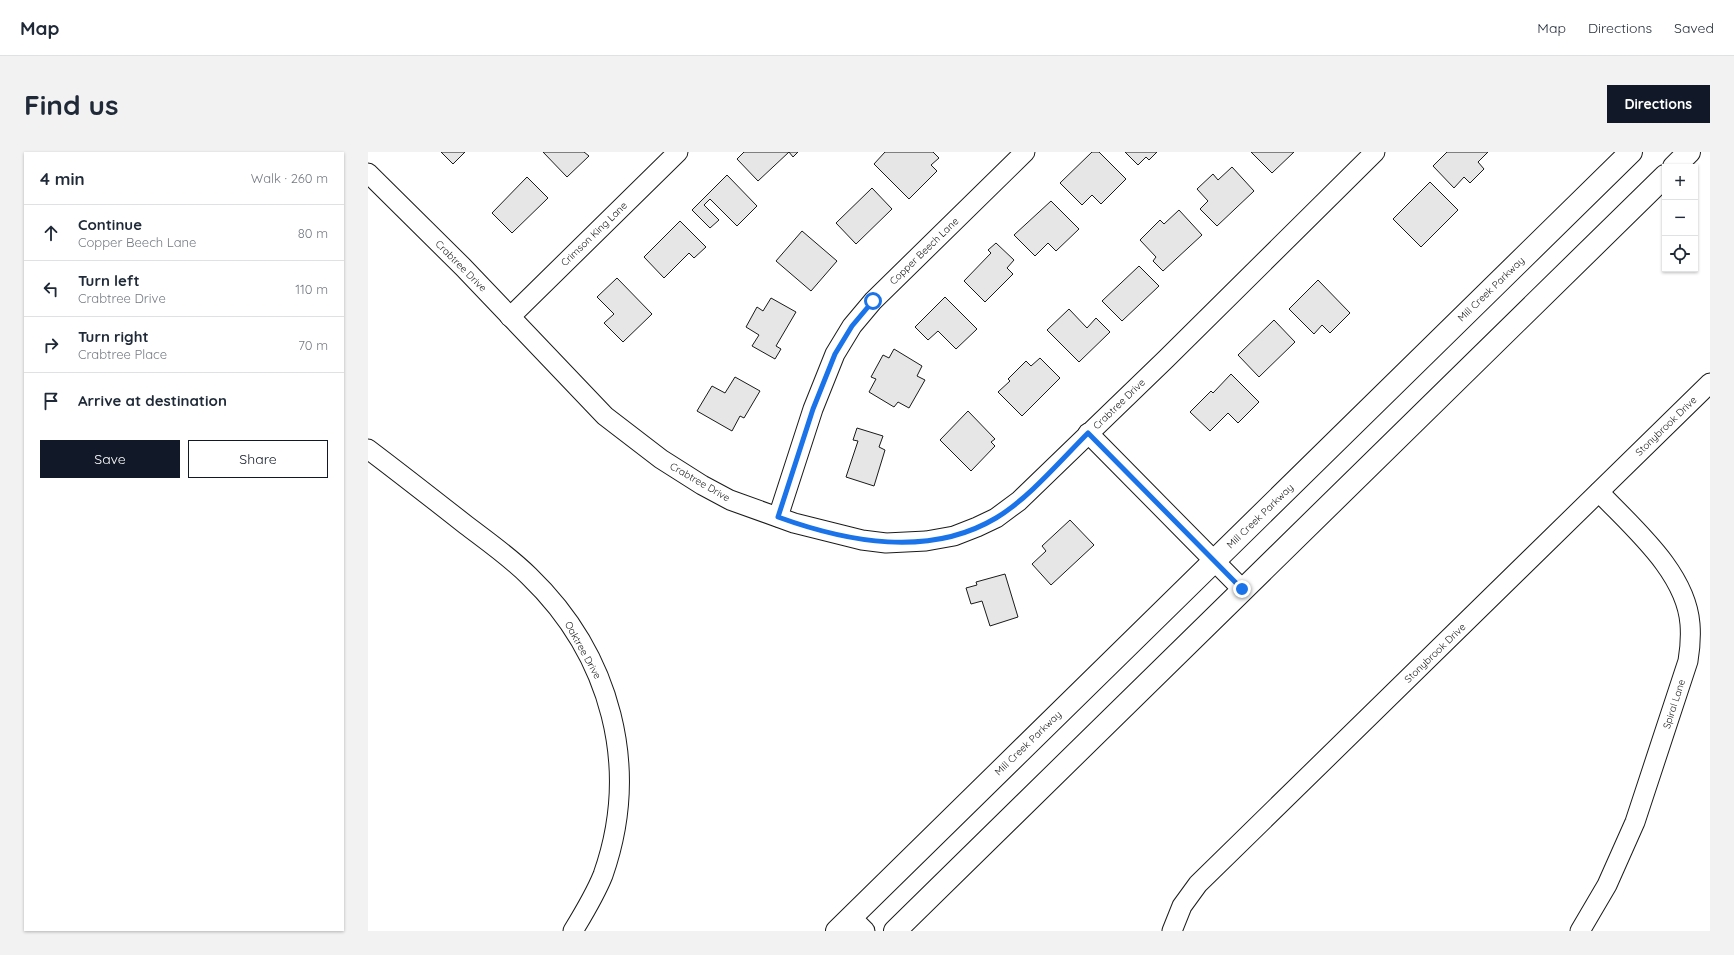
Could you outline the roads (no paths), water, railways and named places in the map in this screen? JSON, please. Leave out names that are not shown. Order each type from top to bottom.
[{"type":"main road","name":"Mill Creek Parkway","points":[[851,926],[1214,561],[1631,152]]},
{"type":"main road","points":[[1677,164],[1689,152]]},
{"type":"main road","points":[[895,931],[1242,589],[1662,179]]},
{"type":"street","name":"Crimson King Lane","points":[[510,317],[678,152]]},
{"type":"street","name":"Copper Beech Lane","points":[[778,517],[813,409],[835,354],[852,326],[873,301],[1025,152]]},
{"type":"street","name":"Crabtree Drive","points":[[368,173],[605,416],[661,459],[702,485],[730,500],[794,523],[862,540],[886,543],[926,541],[954,536],[996,518],[1019,501],[1166,359],[1375,152]]},
{"type":"street","name":"Stonybrook Drive","points":[[1172,931],[1182,906],[1198,884],[1710,383]]},
{"type":"street","points":[[1088,433],[1242,589]]},
{"type":"street","name":"Oaktree Drive","points":[[368,449],[497,549],[529,576],[548,596],[573,629],[594,665],[605,692],[614,722],[619,753],[620,784],[618,815],[612,846],[602,876],[589,905],[573,931]]},
{"type":"street","name":"Spiral Lane","points":[[1580,931],[1606,884],[1635,822],[1688,661],[1691,642],[1687,604],[1680,587],[1664,562],[1599,492]]}]
